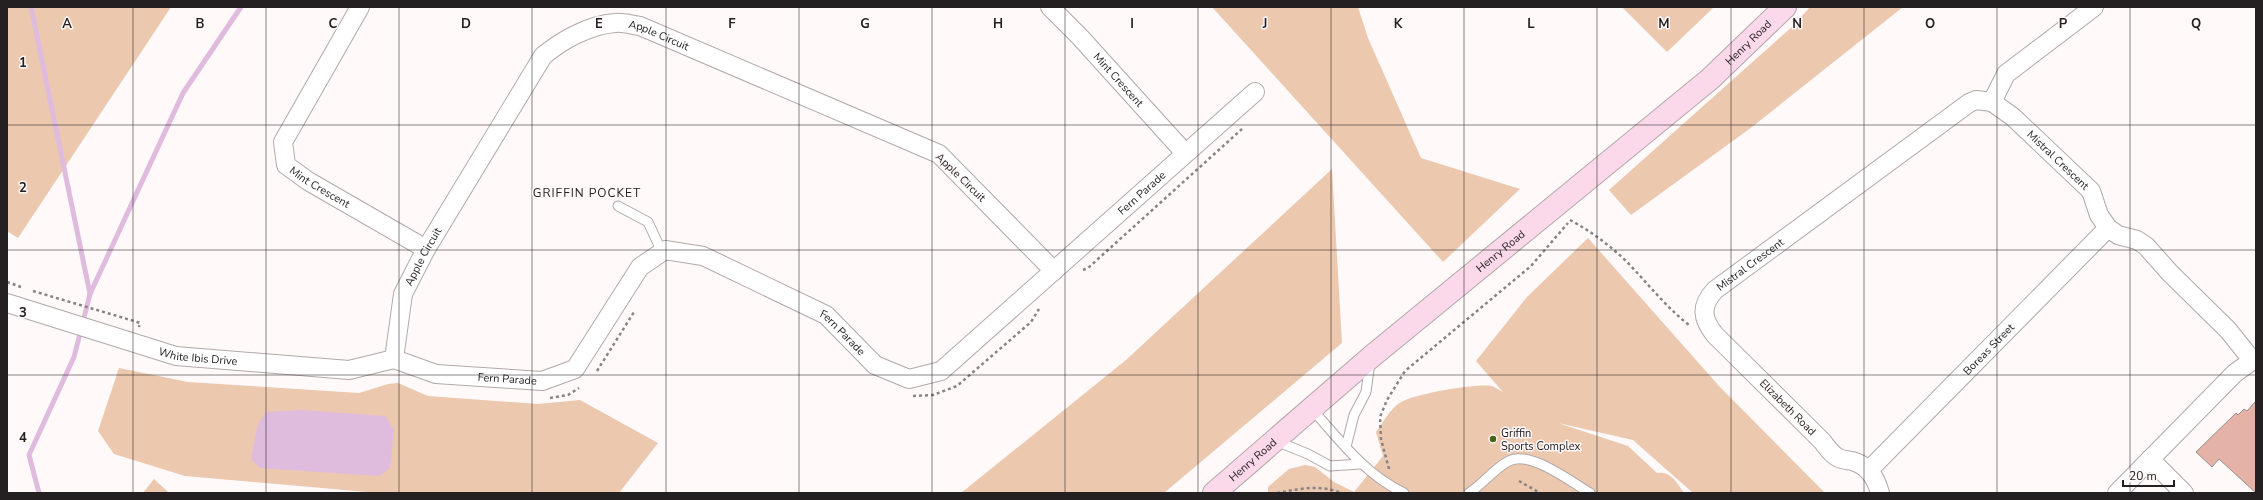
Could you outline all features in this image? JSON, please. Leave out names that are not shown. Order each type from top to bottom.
[{"type":"main road","name":"Henry Road","points":[[1214,493],[1371,357],[1710,79],[1785,7]]},
{"type":"street","name":"Mint Crescent","points":[[360,7],[283,142],[286,165],[308,181],[426,249]]},
{"type":"street","name":"Mint Crescent","points":[[1050,7],[1080,37],[1185,153]]},
{"type":"street","points":[[1992,102],[2006,74],[2094,7]]},
{"type":"street","name":"Apple Circuit","points":[[394,359],[403,294],[426,249],[543,56],[558,44],[593,28],[616,23],[640,26],[939,154],[1054,271]]},
{"type":"street","name":"Fern Parade","points":[[394,359],[436,374],[542,381],[575,369],[640,266],[665,250],[702,256],[826,315],[875,366],[909,379],[941,371],[1255,92]]},
{"type":"street","name":"Mistral Crescent","points":[[1704,314],[1707,300],[1715,290],[1962,107],[1976,100],[1992,102],[2005,110],[2091,191],[2099,214],[2108,228]]},
{"type":"street","points":[[2108,228],[2118,235],[2137,240],[2146,246],[2170,273],[2228,330],[2254,359],[2235,373],[2117,493]]},
{"type":"street","name":"Boreas Street","points":[[1869,470],[2108,228]]},
{"type":"street","name":"White Ibis Drive","points":[[11,304],[134,341],[176,356],[348,370],[394,359]]},
{"type":"street","name":"Elizabeth Road","points":[[1704,314],[1714,335],[1822,441],[1832,454],[1839,458],[1858,463],[1869,470]]},
{"type":"street","points":[[2150,460],[2184,493]]},
{"type":"street","points":[[1869,470],[1876,480],[1880,493]]},
{"type":"lane","points":[[618,206],[648,222],[662,252]]},
{"type":"lane","points":[[1346,446],[1354,415],[1366,392],[1371,357]]},
{"type":"lane","points":[[1312,409],[1361,464],[1384,482],[1404,493]]},
{"type":"lane","points":[[1274,441],[1308,454],[1330,466],[1361,464]]},
{"type":"lane","points":[[1469,493],[1480,486],[1508,461],[1519,458],[1534,461],[1590,493]]},
{"type":"path","points":[[1077,272],[1088,268],[1247,124]]},
{"type":"path","points":[[1384,482],[1389,470],[1381,440],[1380,417],[1387,400],[1405,371],[1532,266],[1573,215]]},
{"type":"path","points":[[1570,220],[1594,234],[1610,246],[1674,313],[1692,327],[1704,314]]},
{"type":"path","points":[[7,282],[21,288],[134,321],[140,324],[134,341]]},
{"type":"path","points":[[911,396],[918,397],[933,394],[957,386],[1031,322],[1043,303]]},
{"type":"path","points":[[594,374],[635,310]]},
{"type":"path","points":[[549,398],[568,395],[584,384]]},
{"type":"path","points":[[1519,481],[1540,493]]},
{"type":"path","points":[[1277,493],[1302,488],[1330,488],[1341,493]]},
{"type":"shaded area","points":[[7,7],[171,7],[18,238],[7,231]]},
{"type":"shaded area","points":[[1212,7],[1358,7],[1368,38],[1421,158],[1520,189],[1443,262]]},
{"type":"shaded area","points":[[1622,7],[1714,7],[1667,52]]},
{"type":"shaded area","points":[[1810,7],[1903,7],[1752,127],[1631,215],[1609,190],[1793,26]]},
{"type":"shaded area","points":[[1332,169],[1342,343],[1164,493],[961,493],[1126,360]]},
{"type":"shaded area","points":[[1588,238],[1719,386],[1825,493],[1693,493],[1633,440],[1558,423],[1628,446],[1657,473],[1666,474],[1673,478],[1684,493],[1268,493],[1268,487],[1289,469],[1305,465],[1315,467],[1334,482],[1354,492],[1383,456],[1376,432],[1390,412],[1401,402],[1432,393],[1473,386],[1492,386],[1503,392],[1476,361],[1527,297]]},
{"type":"shaded area","points":[[119,368],[188,382],[359,393],[388,384],[398,383],[428,396],[538,404],[580,400],[658,443],[619,493],[378,493],[185,476],[114,454],[98,431]]},
{"type":"shaded area","points":[[302,410],[385,416],[394,430],[390,468],[379,476],[260,468],[251,459],[258,424],[266,412]]},
{"type":"shaded area","points":[[154,479],[169,493],[143,493]]},
{"type":"building","points":[[2256,401],[2256,493],[2219,459],[2212,467],[2196,452],[2236,413],[2238,415],[2244,409],[2247,411]]},
{"type":"waterway","points":[[31,7],[90,294]]},
{"type":"waterway","points":[[39,493],[29,455],[74,357],[90,294],[183,93],[241,7]]},
{"type":"place","name":"Griffin Sports Complex","points":[[1493,439]]},
{"type":"district","name":"GRIFFIN POCKET","points":[[587,193]]}]
